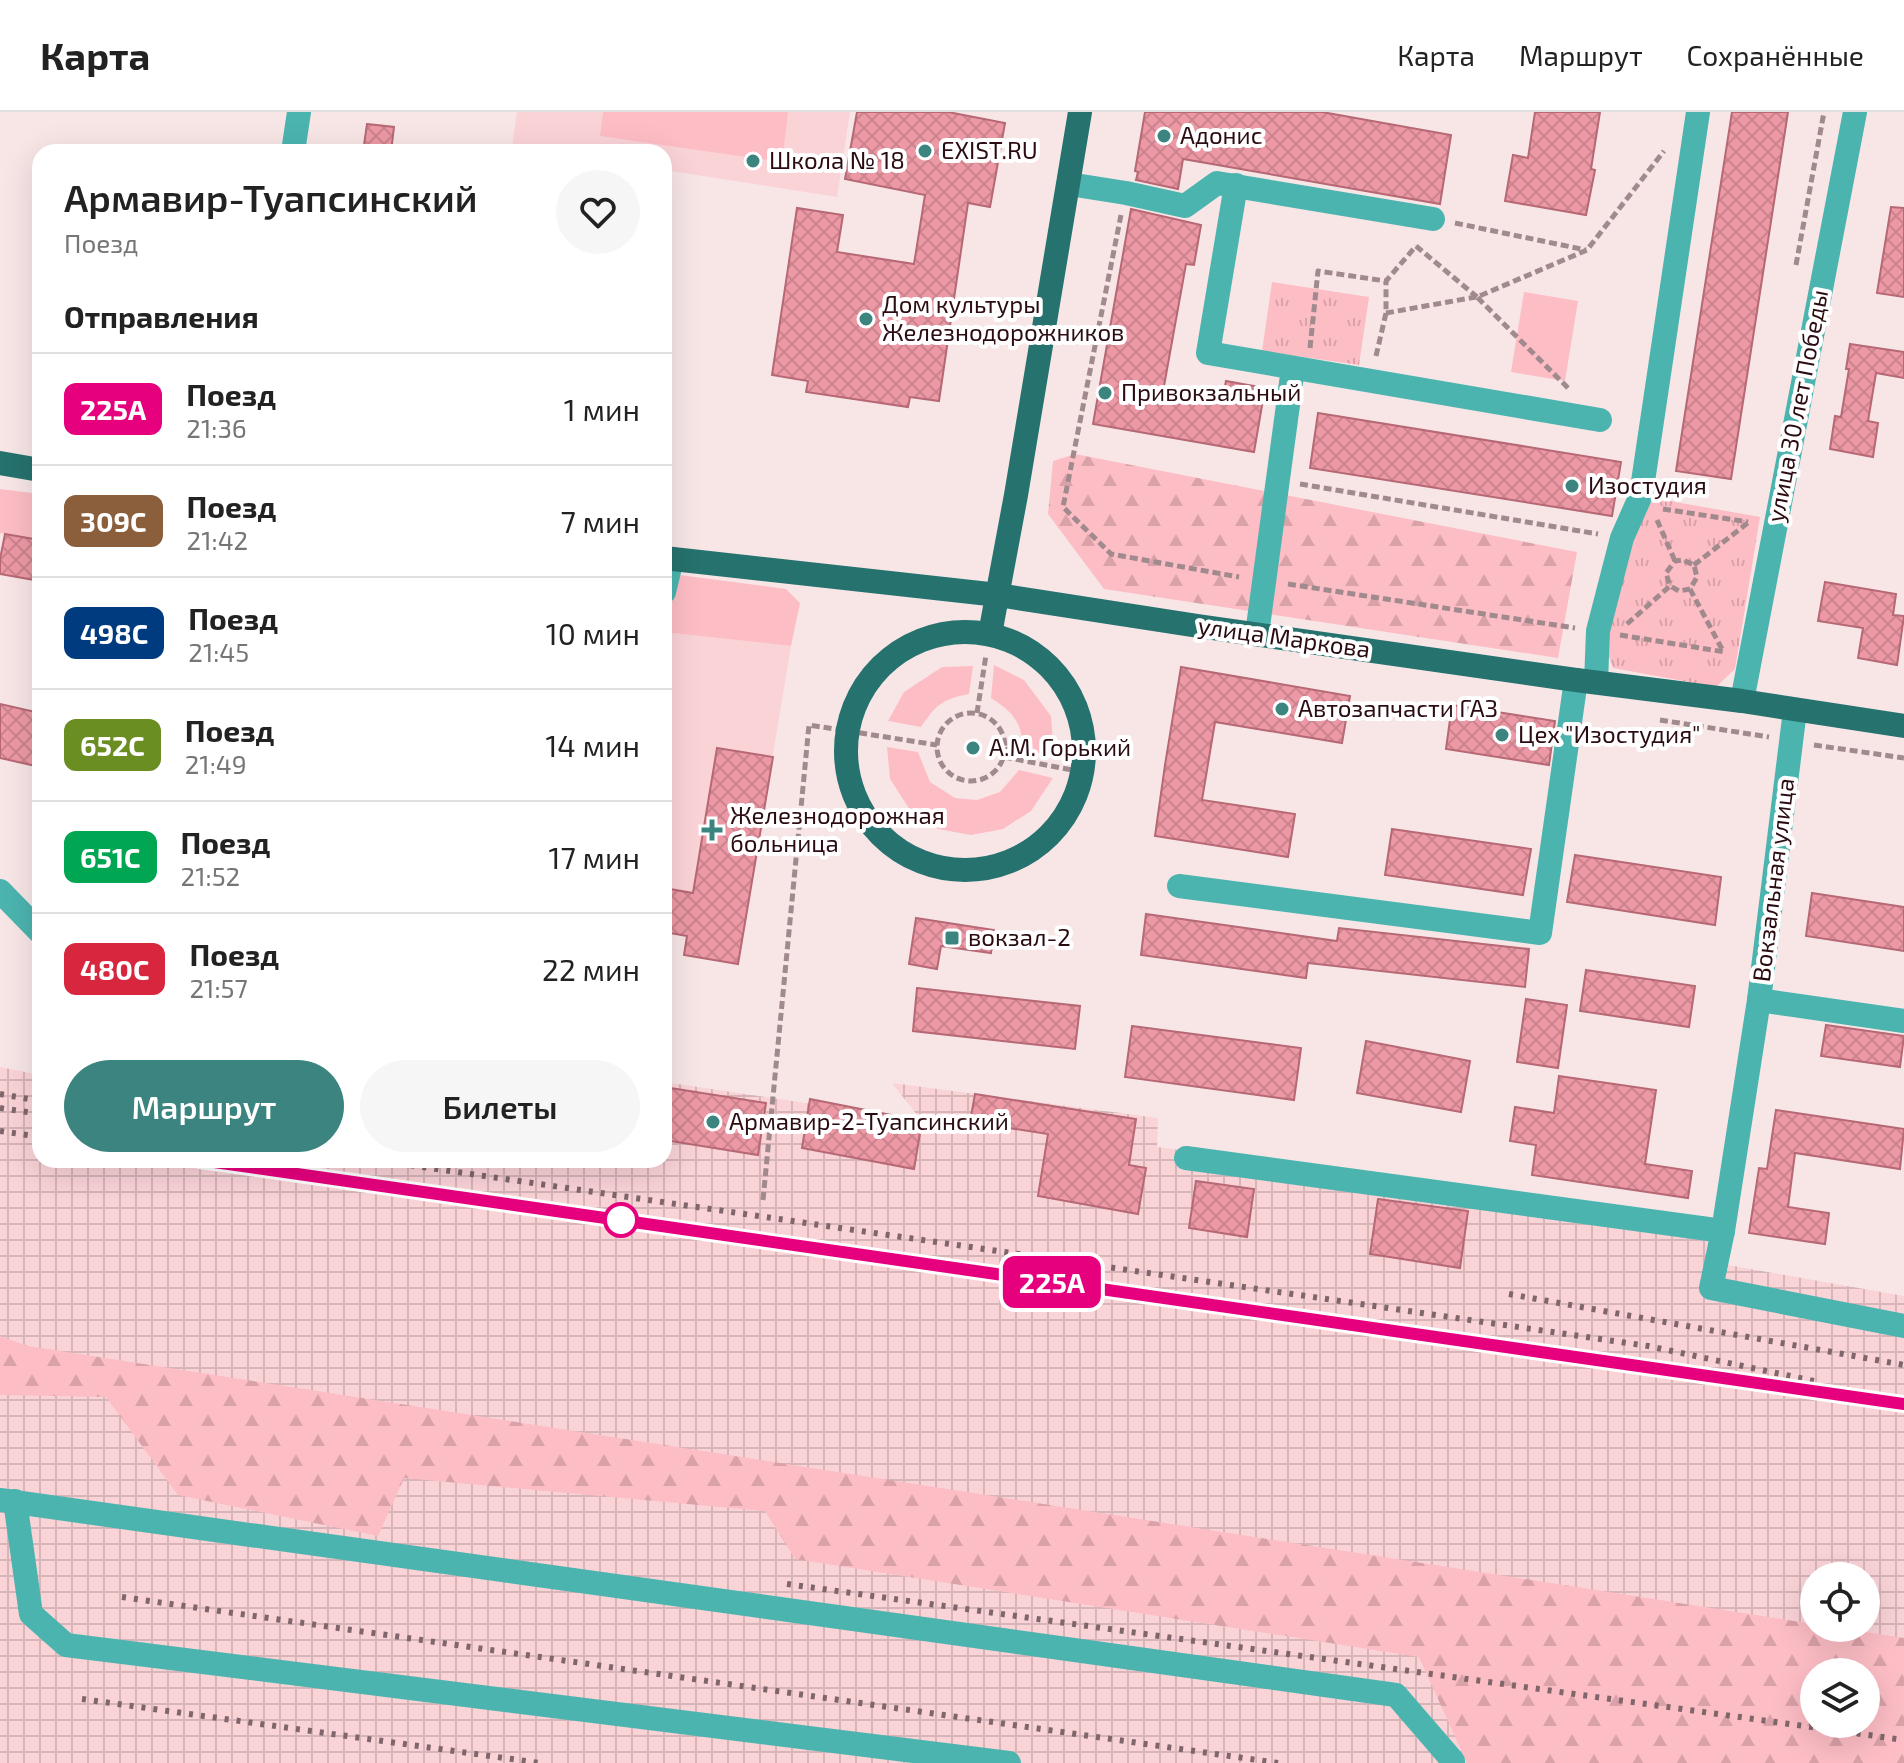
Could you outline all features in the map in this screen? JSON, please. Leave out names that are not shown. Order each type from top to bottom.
[{"type":"main road","points":[[990,634],[1080,112]]},
{"type":"main road","points":[[0,463],[32,469]]},
{"type":"main road","name":"улица Маркова","points":[[672,558],[998,595],[1904,726]]},
{"type":"main road","points":[[958,631],[990,634],[1024,647],[1053,670],[1073,700],[1083,735],[1083,772],[1071,807],[1048,837],[1017,859],[981,870],[944,869],[908,856],[878,834],[857,803],[846,767],[847,729],[865,686],[874,673],[898,652],[927,638],[958,631]]},
{"type":"street","points":[[294,144],[299,112]]},
{"type":"street","points":[[1179,886],[1540,933],[1586,681],[1622,538],[1641,495],[1698,112]]},
{"type":"street","name":"улица 30 лет Победы","points":[[1742,701],[1855,112]]},
{"type":"street","points":[[1069,184],[1185,206],[1217,183],[1433,219]]},
{"type":"street","points":[[1236,185],[1208,353],[1600,420]]},
{"type":"street","points":[[1257,634],[1277,480],[1300,369]]},
{"type":"street","name":"Вокзальная улица","points":[[1795,710],[1759,1000],[1904,1021]]},
{"type":"street","points":[[0,891],[32,924]]},
{"type":"street","points":[[1759,1000],[1723,1231],[1711,1288],[1904,1326]]},
{"type":"street","points":[[1186,1158],[1723,1231]]},
{"type":"street","points":[[1009,1763],[66,1645],[31,1614],[8,1501],[1396,1695],[1453,1763]]},
{"type":"path","points":[[1386,313],[1477,297],[1587,250],[1665,150]]},
{"type":"path","points":[[1433,219],[1587,250]]},
{"type":"path","points":[[1404,237],[1477,297],[1600,420]]},
{"type":"path","points":[[1371,381],[1386,313],[1386,281],[1416,246]]},
{"type":"path","points":[[1300,369],[1318,271],[1386,281]]},
{"type":"path","points":[[1277,480],[1622,538]]},
{"type":"path","points":[[1694,565],[1780,502]]},
{"type":"path","points":[[1675,561],[1651,507],[1750,522]]},
{"type":"path","points":[[1747,536],[1750,522]]},
{"type":"path","points":[[1683,560],[1694,565],[1697,577],[1690,589],[1679,591],[1670,586],[1666,573],[1675,561],[1683,560]]},
{"type":"path","points":[[1670,586],[1615,635],[1750,656]]},
{"type":"path","points":[[1690,589],[1724,652]]},
{"type":"path","points":[[977,713],[990,634]]},
{"type":"path","points":[[1724,652],[1726,638]]},
{"type":"path","points":[[977,713],[997,724],[1003,734],[1004,757],[999,768],[989,776],[978,781],[965,781],[944,768],[938,757],[937,745],[941,731],[950,720],[962,714],[977,713]]},
{"type":"path","points":[[763,1200],[809,725],[937,745]]},
{"type":"path","points":[[1004,757],[1083,772]]},
{"type":"shaded area","name":"Школа № 18","points":[[517,112],[850,112],[837,197],[672,171],[672,144],[512,144]]},
{"type":"shaded area","name":"Железнодорожная больница","points":[[672,633],[791,646],[738,964],[684,955],[687,936],[672,933]]},
{"type":"shaded area","points":[[0,1067],[32,1073],[32,1168],[672,1168],[672,1083],[921,1120],[892,1083],[1158,1118],[1157,1147],[1709,1219],[1728,1265],[1904,1296],[1904,1725],[1880,1692],[1880,1658],[1800,1658],[1800,1678],[1617,1763],[0,1763]]},
{"type":"green space","points":[[603,112],[788,112],[782,162],[600,136]]},
{"type":"green space","points":[[1272,282],[1369,297],[1359,365],[1262,351]]},
{"type":"green space","points":[[1524,292],[1578,301],[1565,381],[1511,372]]},
{"type":"green space","points":[[1075,454],[1577,552],[1558,658],[1104,589],[1048,514],[1053,461]]},
{"type":"green space","points":[[0,489],[32,493],[32,539],[0,533]]},
{"type":"green space","points":[[1653,498],[1760,517],[1735,669],[1716,687],[1613,668],[1603,640],[1627,548]]},
{"type":"green space","points":[[672,574],[786,589],[800,603],[791,646],[672,633]]},
{"type":"green space","points":[[994,665],[1024,680],[1051,716],[1054,755],[1024,752],[1016,720],[991,698]]},
{"type":"green space","points":[[973,666],[969,694],[940,704],[921,727],[888,721],[904,692],[942,667]]},
{"type":"green space","points":[[887,747],[918,752],[930,782],[955,798],[977,800],[1000,792],[1019,770],[1053,778],[1031,811],[1003,829],[971,835],[938,829],[910,810],[890,779]]},
{"type":"green space","points":[[0,1336],[28,1346],[1800,1622],[1800,1642],[1880,1642],[1880,1634],[1904,1638],[1904,1763],[1467,1763],[1419,1657],[795,1559],[765,1511],[404,1478],[378,1536],[178,1495],[106,1397],[0,1395]]},
{"type":"building","name":"Дом культуры Железнодорожников","points":[[857,112],[948,112],[1005,123],[990,207],[968,203],[939,401],[910,397],[908,407],[806,392],[808,381],[772,375],[797,208],[843,215],[837,252],[914,264],[925,195],[845,179]]},
{"type":"building","points":[[1145,112],[1322,112],[1451,135],[1440,204],[1183,159],[1178,189],[1136,180]]},
{"type":"building","points":[[1535,112],[1600,112],[1591,169],[1595,170],[1586,215],[1505,201],[1513,155],[1528,158]]},
{"type":"building","points":[[1732,112],[1788,112],[1731,479],[1676,471]]},
{"type":"building","points":[[367,124],[394,127],[392,144],[364,144]]},
{"type":"building","points":[[1891,207],[1904,208],[1904,297],[1877,293]]},
{"type":"building","points":[[1131,209],[1201,225],[1194,265],[1186,264],[1164,386],[1223,396],[1226,381],[1265,388],[1254,452],[1093,424]]},
{"type":"building","points":[[1850,344],[1904,352],[1904,378],[1876,373],[1868,421],[1878,423],[1873,457],[1830,449],[1835,416],[1841,417]]},
{"type":"building","points":[[1318,413],[1621,462],[1612,516],[1310,468]]},
{"type":"building","points":[[5,534],[32,539],[32,580],[0,574]]},
{"type":"building","points":[[1825,582],[1896,594],[1893,615],[1904,616],[1897,665],[1858,658],[1863,628],[1818,621]]},
{"type":"building","points":[[1181,667],[1350,696],[1342,743],[1215,722],[1202,800],[1295,814],[1288,857],[1155,836]]},
{"type":"building","points":[[0,704],[32,711],[32,765],[0,758]]},
{"type":"building","name":"Цех \"Изостудия\"","points":[[1452,705],[1555,721],[1549,765],[1446,749]]},
{"type":"building","points":[[717,748],[773,757],[738,964],[684,955],[687,936],[672,933],[672,889],[693,893]]},
{"type":"building","points":[[1392,829],[1531,849],[1523,895],[1385,875]]},
{"type":"building","points":[[1575,855],[1721,877],[1715,925],[1567,902]]},
{"type":"building","points":[[1812,893],[1904,907],[1904,951],[1806,936]]},
{"type":"building","points":[[1146,914],[1337,941],[1339,928],[1529,949],[1525,987],[1308,963],[1306,978],[1141,955]]},
{"type":"building","points":[[916,918],[994,930],[991,953],[941,946],[937,969],[909,964]]},
{"type":"building","points":[[1586,970],[1695,986],[1689,1027],[1580,1011]]},
{"type":"building","points":[[917,988],[1080,1006],[1075,1049],[913,1031]]},
{"type":"building","points":[[1526,999],[1567,1005],[1558,1068],[1517,1062]]},
{"type":"building","points":[[1826,1025],[1904,1036],[1900,1067],[1821,1056]]},
{"type":"building","points":[[1132,1026],[1301,1048],[1294,1100],[1125,1077]]},
{"type":"building","points":[[1366,1041],[1470,1061],[1461,1112],[1357,1093]]},
{"type":"building","points":[[1559,1076],[1656,1090],[1645,1164],[1692,1171],[1688,1198],[1532,1175],[1536,1145],[1510,1141],[1515,1107],[1554,1113]]},
{"type":"building","name":"Армавир-2-Туапсинский","points":[[672,1088],[766,1103],[758,1155],[672,1141]]},
{"type":"building","points":[[975,1094],[1136,1119],[1129,1165],[1146,1168],[1138,1214],[1038,1196],[1048,1134],[970,1122]]},
{"type":"building","points":[[810,1099],[922,1121],[914,1169],[802,1148]]},
{"type":"building","points":[[1776,1110],[1904,1129],[1900,1169],[1795,1153],[1788,1207],[1829,1213],[1825,1244],[1749,1233],[1759,1168],[1767,1169]]},
{"type":"building","points":[[1196,1181],[1254,1189],[1247,1237],[1189,1228]]},
{"type":"building","points":[[1378,1199],[1468,1211],[1460,1268],[1370,1254]]},
{"type":"railway","points":[[0,1094],[32,1100]]},
{"type":"railway","points":[[0,1108],[32,1113]]},
{"type":"railway","points":[[0,1131],[32,1136]]},
{"type":"railway","points":[[256,1168],[1904,1405]]},
{"type":"railway","points":[[430,1168],[1648,1346],[1814,1381]]},
{"type":"railway","points":[[1509,1294],[1904,1365]]},
{"type":"railway","points":[[787,1584],[1904,1740]]},
{"type":"railway","points":[[122,1597],[1278,1763]]},
{"type":"railway","points":[[82,1699],[540,1763]]},
{"type":"train","name":"225А","points":[[256,1168],[1904,1404]]},
{"type":"place","name":"Адонис","points":[[1164,136]]},
{"type":"place","name":"EXIST.RU","points":[[925,151]]},
{"type":"place","name":"Школа № 18","points":[[753,161]]},
{"type":"place","name":"Дом культуры Железнодорожников","points":[[866,319]]},
{"type":"place","name":"Привокзальный","points":[[1105,393]]},
{"type":"place","name":"Изостудия","points":[[1572,486]]},
{"type":"place","name":"Автозапчасти ГАЗ","points":[[1282,709]]},
{"type":"place","name":"Цех \"Изостудия\"","points":[[1502,735]]},
{"type":"place","name":"А.М. Горький","points":[[973,748]]},
{"type":"place","name":"Железнодорожная больница","points":[[712,830]]},
{"type":"place","name":"вокзал-2","points":[[952,938]]},
{"type":"place","name":"Армавир-2-Туапсинский","points":[[713,1122]]}]
